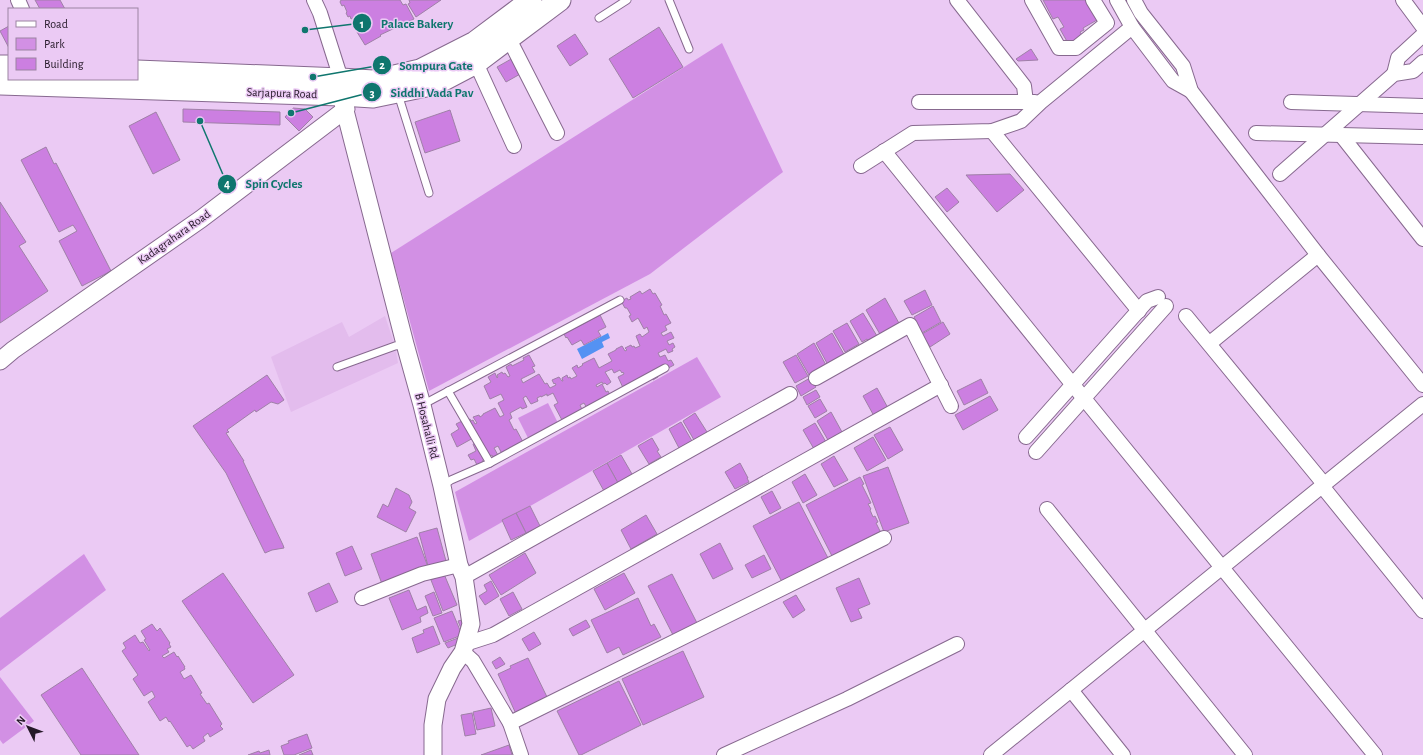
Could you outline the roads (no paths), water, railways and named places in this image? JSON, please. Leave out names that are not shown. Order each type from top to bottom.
[{"type":"main road","name":"Sarjapura Road","points":[[0,84],[343,94],[373,81],[420,70],[475,42],[531,0]]},
{"type":"main road","name":"Sarjapura Road","points":[[138,71],[373,97],[436,84],[476,63],[560,0]]},
{"type":"street","points":[[314,0],[320,13],[343,94]]},
{"type":"street","points":[[957,0],[1024,86],[1026,102]]},
{"type":"street","points":[[1032,0],[1059,48],[1076,48],[1107,23],[1093,0]]},
{"type":"street","points":[[1117,0],[1132,27],[1173,81],[1191,91]]},
{"type":"street","points":[[1134,0],[1142,13],[1183,66],[1191,91],[1318,255],[1423,385]]},
{"type":"street","points":[[1403,0],[1423,27]]},
{"type":"street","points":[[861,166],[914,133],[992,131],[1021,121],[1132,27]]},
{"type":"street","points":[[1394,74],[1398,58],[1423,35]]},
{"type":"street","points":[[509,39],[557,133]]},
{"type":"street","points":[[1280,174],[1394,74],[1413,71],[1423,62]]},
{"type":"street","points":[[476,63],[514,146]]},
{"type":"street","name":"B Hosahalli Rd","points":[[343,94],[442,486],[461,571],[470,624],[464,648],[452,668],[437,699],[431,754]]},
{"type":"street","name":"Kadagrahara Road","points":[[0,361],[13,350],[201,219],[343,94]]},
{"type":"street","points":[[919,102],[1042,102]]},
{"type":"street","points":[[1291,102],[1423,106]]},
{"type":"street","points":[[992,131],[1139,311]]},
{"type":"street","points":[[1256,133],[1423,137]]},
{"type":"street","points":[[1341,135],[1423,239]]},
{"type":"street","points":[[884,151],[1375,755]]},
{"type":"street","points":[[1210,343],[1318,255]]},
{"type":"street","points":[[1026,436],[1147,302],[1162,302],[1084,398],[1036,452]]},
{"type":"street","points":[[1186,316],[1210,343],[1423,611]]},
{"type":"street","points":[[816,378],[910,325],[951,406]]},
{"type":"street","points":[[521,755],[510,723],[464,648],[493,635],[941,385]]},
{"type":"street","points":[[362,598],[422,574],[461,571],[790,394]]},
{"type":"street","points":[[995,754],[1071,690],[1423,404]]},
{"type":"street","points":[[1047,509],[1245,755]]},
{"type":"street","points":[[510,723],[884,538]]},
{"type":"street","points":[[724,755],[847,699],[957,644]]},
{"type":"street","points":[[1071,690],[1124,755]]},
{"type":"lane","points":[[599,18],[627,0]]},
{"type":"lane","points":[[669,0],[689,49]]},
{"type":"lane","points":[[398,92],[429,194]]},
{"type":"lane","points":[[422,405],[620,300]]},
{"type":"lane","points":[[337,368],[395,346],[405,344]]},
{"type":"lane","points":[[442,486],[451,480],[490,463],[665,368]]},
{"type":"lane","points":[[448,391],[490,463]]},
{"type":"water","points":[[608,333],[610,338],[602,342],[604,347],[582,359],[577,349]]},
{"type":"place","name":"Palace Bakery","points":[[305,30]]},
{"type":"place","name":"Sompura Gate","points":[[313,77]]},
{"type":"place","name":"Siddhi Vada Pav","points":[[291,113]]},
{"type":"place","name":"Spin Cycles","points":[[200,121]]}]
